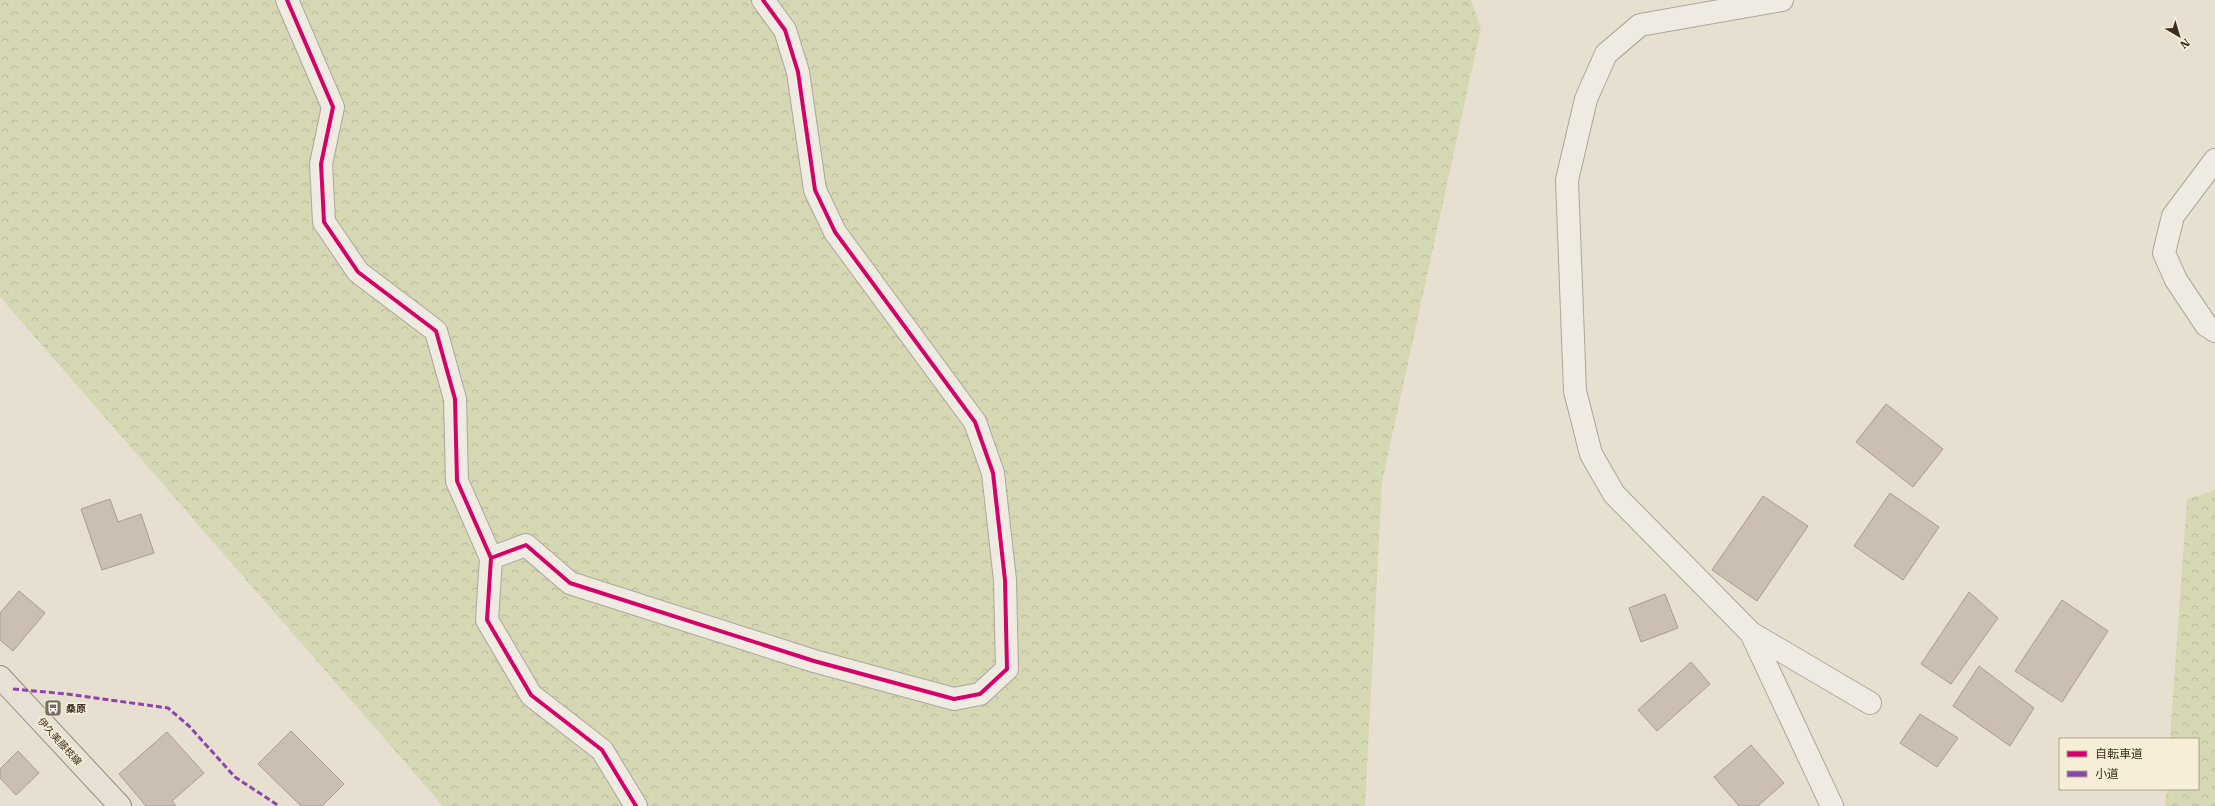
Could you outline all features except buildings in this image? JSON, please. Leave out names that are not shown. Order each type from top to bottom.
[{"type":"main road","name":"伊久美藤枝線","points":[[0,677],[120,806]]},
{"type":"street","points":[[287,0],[333,107],[321,164],[324,222],[358,272],[436,331],[456,398],[457,481],[491,558],[487,620],[531,695],[602,750],[636,806]]},
{"type":"street","points":[[491,558],[526,545],[570,583],[814,661],[954,699],[980,694],[1007,669],[1005,580],[993,473],[975,422],[835,232],[815,190],[798,72],[786,30],[763,0]]},
{"type":"street","points":[[1774,1],[1640,25],[1606,54],[1586,99],[1567,180],[1575,391],[1591,454],[1614,494],[1751,633],[1870,703]]},
{"type":"street","points":[[2215,160],[2173,216],[2164,253],[2176,280],[2206,325],[2215,331]]},
{"type":"street","points":[[1751,633],[1832,806]]},
{"type":"green space","points":[[0,0],[1471,0],[1481,28],[1382,482],[1365,806],[443,806],[0,297]]},
{"type":"green space","points":[[2215,490],[2215,806],[2165,806],[2167,790],[2199,790],[2199,738],[2170,738],[2187,499]]},
{"type":"marked path","points":[[13,689],[67,694],[168,708],[189,726],[235,777],[279,806]]},
{"type":"cycle path","points":[[287,0],[333,107],[321,164],[324,222],[358,272],[436,331],[455,399],[457,481],[491,558],[487,620],[531,695],[602,750],[636,806]]},
{"type":"cycle path","points":[[491,558],[526,545],[570,583],[814,661],[954,699],[980,694],[1007,669],[1005,580],[993,473],[975,422],[835,232],[815,190],[798,72],[785,30],[763,0]]},
{"type":"place","name":"桑原","points":[[53,708]]}]
